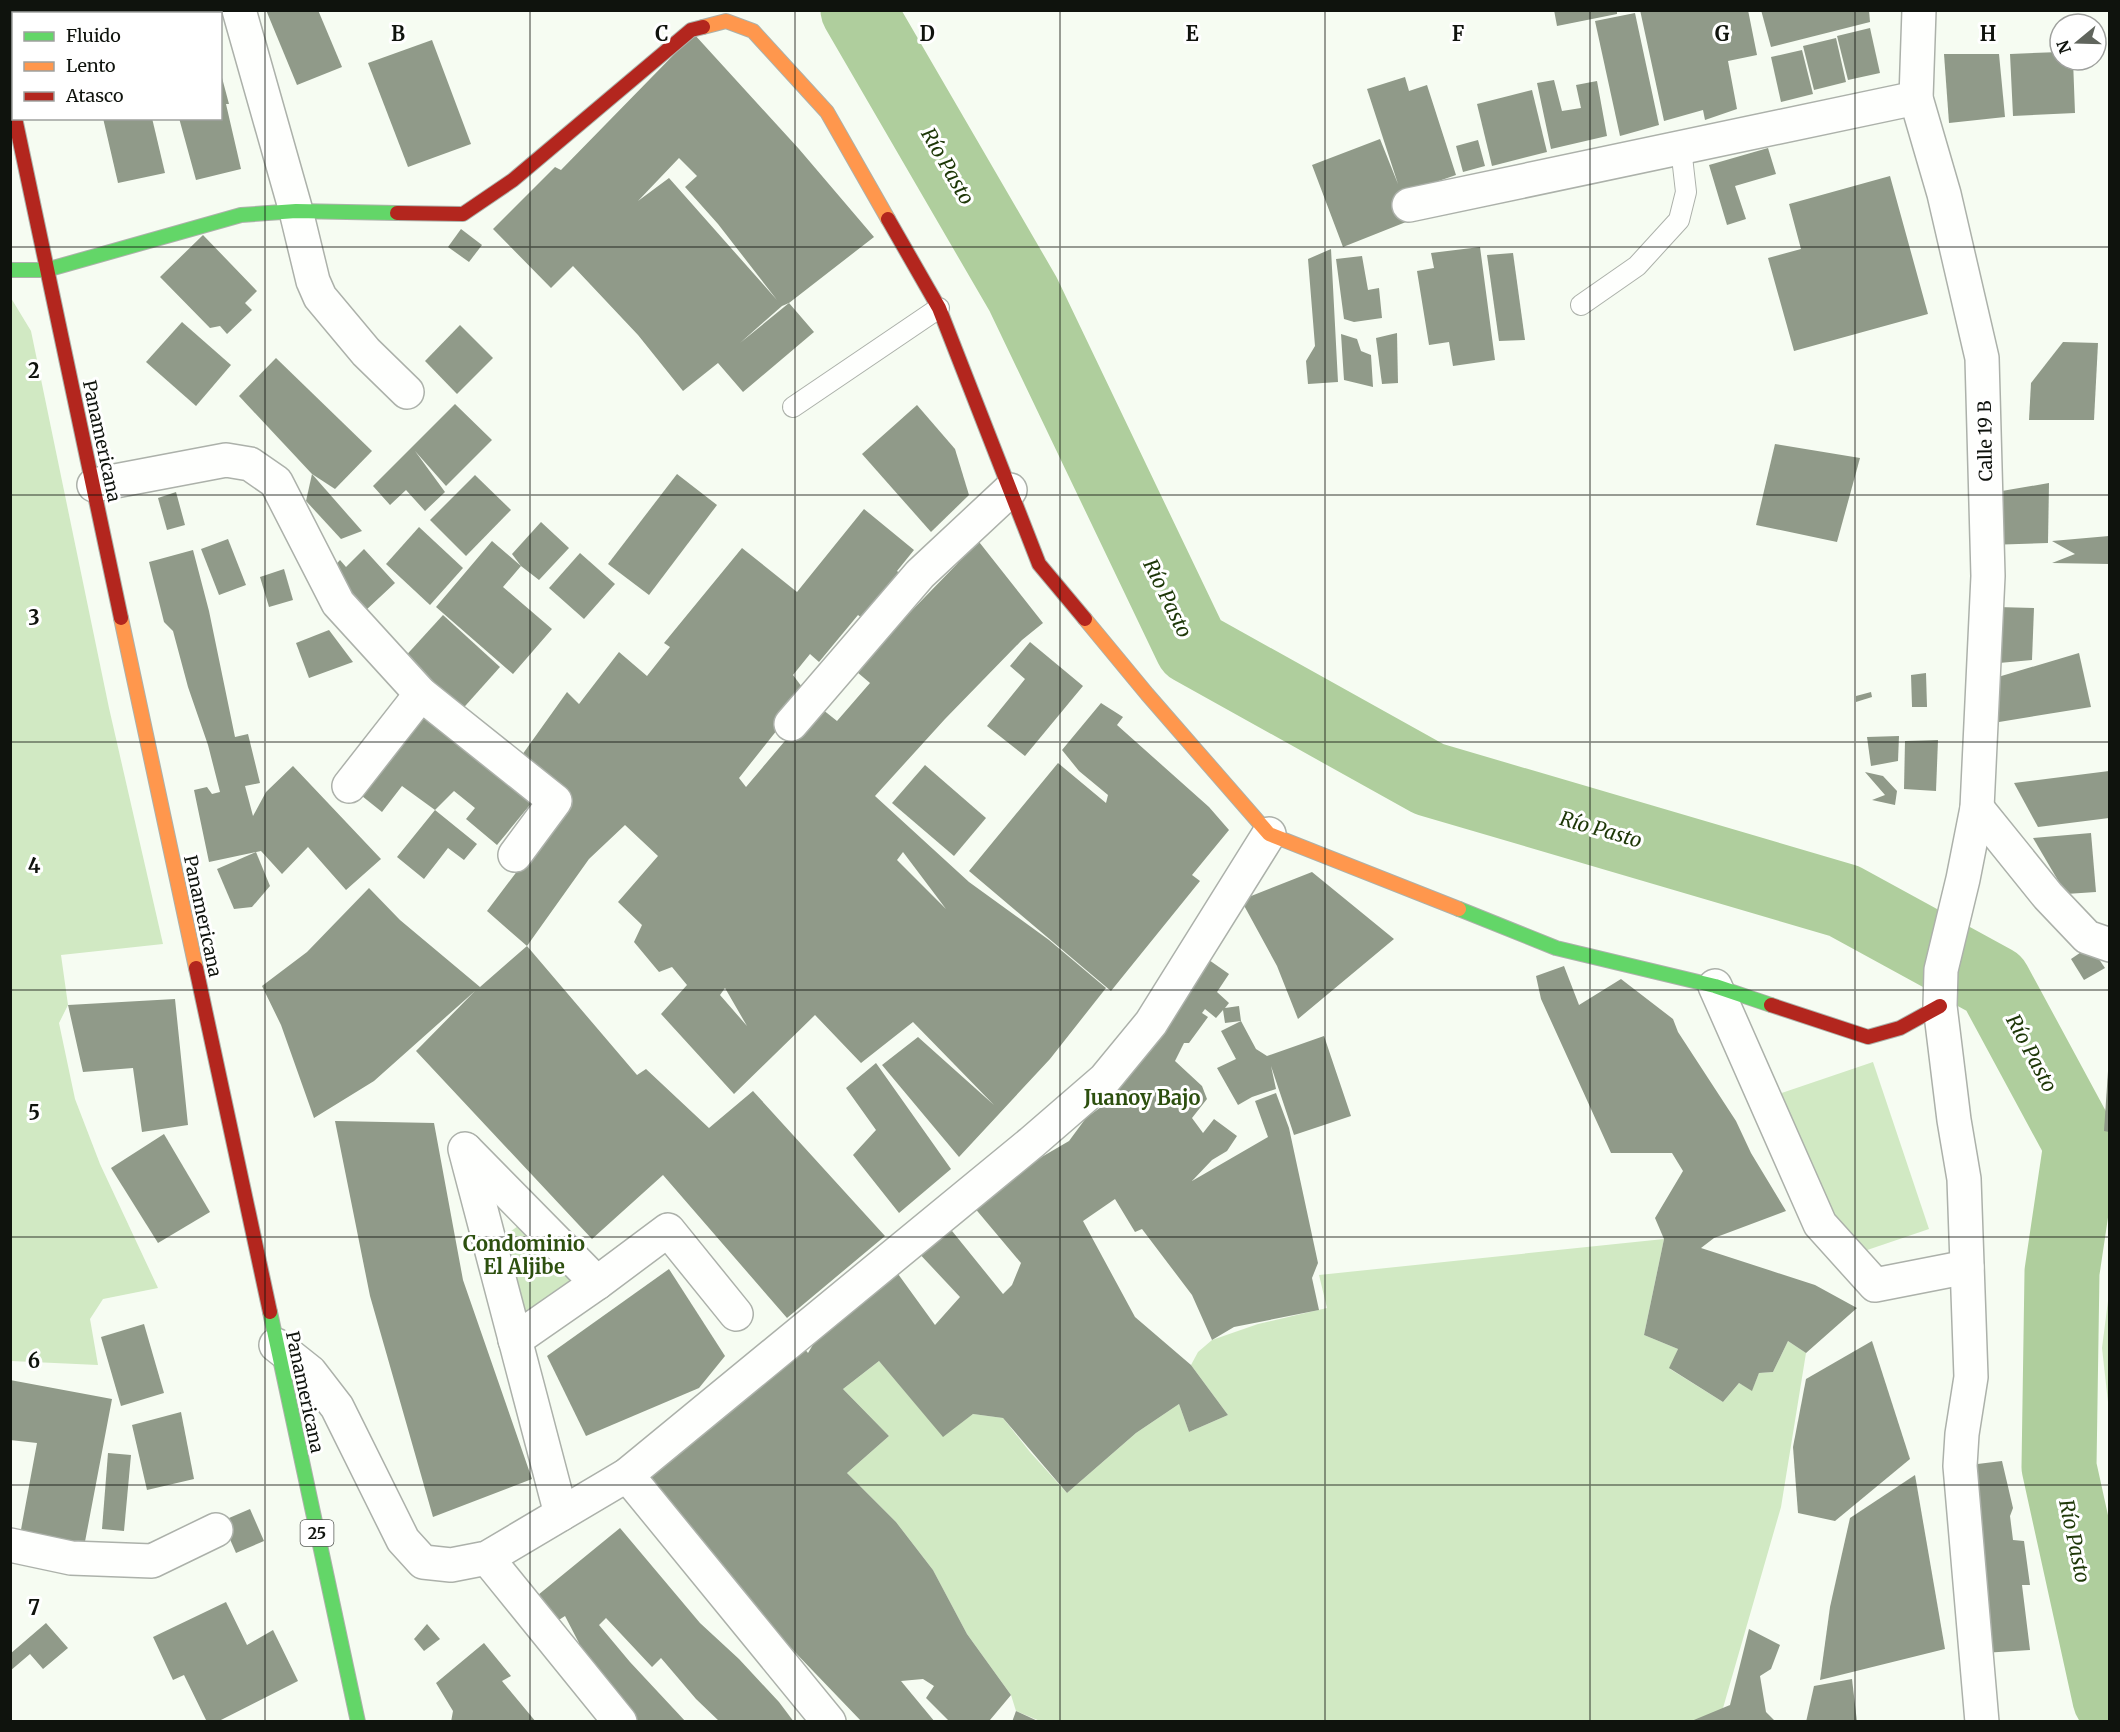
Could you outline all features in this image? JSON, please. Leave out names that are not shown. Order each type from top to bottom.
[{"type":"street","points":[[238,10],[296,211],[313,281],[320,297],[366,352],[407,392]]},
{"type":"street","name":"Calle 19 B","points":[[1919,10],[1916,98],[1944,194],[1982,358],[1988,576],[1977,808],[1941,970],[1940,1006],[1964,1179],[1971,1377],[1962,1434],[1960,1466],[1982,1722]]},
{"type":"street","points":[[10,270],[46,270],[241,215],[296,211],[463,214],[513,180],[691,30],[726,21],[753,31],[827,112],[939,308],[1039,564],[1147,694],[1269,834],[1556,948],[1715,986],[1868,1037],[1900,1028],[1940,1006]]},
{"type":"street","points":[[1409,205],[1916,98]]},
{"type":"street","name":"Panamericana","points":[[15,120],[276,1345],[351,1718]]},
{"type":"street","points":[[94,485],[226,460],[250,464],[276,482],[338,603],[422,694],[555,801],[514,855]]},
{"type":"street","points":[[791,724],[920,574],[1010,490]]},
{"type":"street","points":[[350,786],[422,694]]},
{"type":"street","points":[[1977,808],[2056,904],[2087,937],[2109,945]]},
{"type":"street","points":[[276,1345],[310,1372],[337,1407],[403,1540],[423,1562],[451,1565],[487,1557],[627,1475],[1105,1079],[1151,1023],[1269,834]]},
{"type":"street","points":[[1715,986],[1820,1224],[1875,1285],[1967,1267]]},
{"type":"street","points":[[561,1514],[465,1149],[597,1283]]},
{"type":"street","points":[[515,1340],[668,1230],[736,1314]]},
{"type":"street","points":[[627,1475],[829,1722]]},
{"type":"street","points":[[10,1545],[71,1558],[152,1562],[216,1530]]},
{"type":"street","points":[[487,1557],[620,1722]]},
{"type":"lane","points":[[1581,305],[1637,266],[1679,220],[1686,192],[1681,148]]},
{"type":"lane","points":[[793,407],[939,308]]},
{"type":"green space","points":[[11,298],[31,331],[109,708],[163,944],[61,955],[68,1005],[59,1023],[75,1099],[100,1164],[158,1288],[103,1299],[90,1319],[98,1365],[11,1361]]},
{"type":"green space","points":[[1873,1062],[1929,1229],[1832,1262],[1776,1095]]},
{"type":"green space","points":[[525,1221],[583,1281],[524,1324],[507,1234]]},
{"type":"green space","points":[[1664,1239],[1644,1335],[1678,1349],[1670,1369],[1723,1402],[1739,1383],[1752,1390],[1759,1373],[1773,1372],[1788,1341],[1806,1353],[1781,1507],[1719,1722],[1040,1721],[1016,1711],[1011,1695],[967,1634],[933,1570],[896,1522],[847,1473],[889,1436],[843,1389],[879,1361],[943,1436],[973,1414],[1003,1418],[1067,1493],[1136,1433],[1179,1404],[1189,1432],[1228,1415],[1191,1365],[1198,1352],[1212,1340],[1258,1324],[1327,1308],[1319,1275]]},
{"type":"green space","points":[[2109,1293],[2109,1411],[2102,1348]]},
{"type":"building","points":[[77,10],[127,10],[127,12],[78,12]]},
{"type":"building","points":[[142,10],[204,10],[204,12],[142,12]]},
{"type":"building","points":[[266,10],[318,10],[342,67],[297,85]]},
{"type":"building","points":[[1554,10],[1617,10],[1617,14],[1557,26]]},
{"type":"building","points":[[1640,10],[1748,10],[1757,55],[1728,61],[1737,109],[1705,120],[1703,110],[1664,121]]},
{"type":"building","points":[[1761,10],[1869,10],[1870,22],[1771,47]]},
{"type":"building","points":[[1635,13],[1659,125],[1620,136],[1595,21]]},
{"type":"building","points":[[1870,28],[1880,73],[1848,80],[1837,36]]},
{"type":"building","points":[[694,34],[799,149],[874,237],[789,303],[814,332],[743,392],[718,363],[683,391],[638,335],[573,266],[551,288],[493,229],[555,167],[561,170]],"holes":[[[679,158],[697,176],[685,187],[718,224],[777,300],[669,178],[638,201]],[[789,303],[740,343],[782,306]]]},
{"type":"building","points":[[1836,38],[1846,82],[1814,90],[1803,46]]},
{"type":"building","points":[[432,40],[471,144],[408,167],[368,63]]},
{"type":"building","points":[[1802,50],[1813,94],[1781,102],[1771,57]]},
{"type":"building","points":[[2048,52],[2048,72],[2073,72],[2075,113],[2013,116],[2010,54]]},
{"type":"building","points":[[1944,54],[1999,54],[2005,117],[1949,123]]},
{"type":"building","points":[[1405,77],[1409,91],[1427,85],[1456,175],[1401,194],[1411,220],[1343,247],[1312,165],[1380,139],[1398,184],[1367,89]]},
{"type":"building","points":[[222,78],[241,169],[196,180],[180,120],[222,120]]},
{"type":"building","points":[[1554,80],[1562,111],[1581,108],[1576,85],[1597,81],[1607,136],[1551,149],[1537,83]]},
{"type":"building","points":[[1532,90],[1547,152],[1492,166],[1477,104]]},
{"type":"building","points":[[103,120],[152,120],[165,173],[118,183]]},
{"type":"building","points":[[1478,140],[1485,166],[1463,172],[1456,146]]},
{"type":"building","points":[[1768,148],[1776,174],[1735,186],[1746,219],[1727,225],[1709,165]]},
{"type":"building","points":[[1890,176],[1928,314],[1794,351],[1768,258],[1801,249],[1789,204]]},
{"type":"building","points":[[461,229],[482,245],[469,262],[448,247]]},
{"type":"building","points":[[203,235],[257,291],[245,303],[252,310],[227,334],[220,326],[210,328],[160,277]]},
{"type":"building","points":[[1480,247],[1495,360],[1453,366],[1449,342],[1429,345],[1417,271],[1434,268],[1431,253]]},
{"type":"building","points":[[1331,249],[1338,382],[1308,384],[1306,361],[1315,346],[1308,259]]},
{"type":"building","points":[[1513,253],[1525,340],[1499,341],[1487,255]]},
{"type":"building","points":[[1362,256],[1368,290],[1379,288],[1382,318],[1354,322],[1344,319],[1336,259]]},
{"type":"building","points":[[182,322],[231,365],[196,406],[146,362]]},
{"type":"building","points":[[460,325],[493,358],[457,394],[425,361]]},
{"type":"building","points":[[1397,333],[1398,383],[1382,384],[1376,338]]},
{"type":"building","points":[[1341,334],[1357,339],[1361,351],[1371,355],[1373,387],[1344,380]]},
{"type":"building","points":[[2063,342],[2098,343],[2094,420],[2029,420],[2031,383]]},
{"type":"building","points":[[276,358],[372,451],[335,489],[312,474],[239,396]]},
{"type":"building","points":[[455,404],[492,440],[446,486],[415,451],[445,492],[425,511],[406,490],[390,505],[373,486]]},
{"type":"building","points":[[917,405],[955,449],[969,495],[931,532],[862,454]]},
{"type":"building","points":[[1775,444],[1860,458],[1837,542],[1756,525]]},
{"type":"building","points":[[312,474],[362,531],[341,539],[306,501]]},
{"type":"building","points":[[677,474],[717,505],[649,595],[608,564]]},
{"type":"building","points":[[475,475],[511,510],[466,556],[430,520]]},
{"type":"building","points":[[2049,483],[2048,543],[1988,545],[1990,493]]},
{"type":"building","points":[[176,492],[185,525],[167,530],[158,498]]},
{"type":"building","points":[[864,509],[914,550],[897,571],[905,578],[868,623],[858,615],[819,662],[810,654],[793,675],[802,687],[785,720],[739,778],[746,787],[795,729],[822,709],[837,721],[870,683],[857,672],[891,632],[957,564],[972,533],[1043,623],[1022,640],[945,719],[875,796],[969,882],[1049,940],[1106,988],[1050,1059],[959,1157],[882,1065],[918,1037],[994,1105],[913,1022],[861,1063],[815,1015],[734,1094],[661,1014],[687,985],[672,967],[659,972],[634,942],[642,925],[618,902],[658,856],[625,825],[589,859],[527,946],[487,911],[549,829],[517,762],[567,692],[579,704],[619,652],[647,676],[670,647],[664,643],[742,548],[797,592]],"holes":[[[903,852],[946,909],[897,860]],[[725,988],[747,1026],[720,995]]]},
{"type":"building","points":[[541,522],[569,548],[539,580],[521,566],[512,554]]},
{"type":"building","points":[[419,527],[463,568],[430,605],[386,564]]},
{"type":"building","points":[[2109,536],[2109,564],[2052,563],[2075,554],[2052,541]]},
{"type":"building","points":[[228,539],[246,585],[219,595],[201,549]]},
{"type":"building","points":[[492,541],[521,566],[503,587],[552,629],[513,674],[436,607]]},
{"type":"building","points":[[364,549],[395,583],[365,611],[329,572],[340,560],[346,567]]},
{"type":"building","points":[[193,550],[209,611],[235,737],[248,734],[260,783],[245,786],[253,816],[266,792],[293,766],[381,859],[346,890],[308,847],[282,874],[261,851],[209,862],[194,790],[207,787],[212,794],[220,792],[173,631],[164,622],[149,562]]},
{"type":"building","points":[[580,553],[615,584],[584,619],[549,588]]},
{"type":"building","points":[[284,569],[293,600],[269,607],[260,577]]},
{"type":"building","points":[[1997,607],[2034,608],[2032,660],[1999,663]]},
{"type":"building","points":[[443,615],[500,667],[458,714],[401,661]]},
{"type":"building","points":[[329,630],[353,662],[309,678],[296,643]]},
{"type":"building","points":[[1030,642],[1083,686],[1025,756],[987,726],[1025,679],[1010,666]]},
{"type":"building","points":[[2079,653],[2091,707],[1999,722],[1998,677]]},
{"type":"building","points":[[1926,673],[1927,707],[1912,707],[1911,675]]},
{"type":"building","points":[[1871,692],[1872,697],[1856,702],[1856,696]]},
{"type":"building","points":[[1101,703],[1123,717],[1117,725],[1209,807],[1229,830],[1192,875],[1200,881],[1111,991],[969,871],[1058,763],[1106,803],[1108,795],[1079,771],[1062,750]]},
{"type":"building","points":[[420,710],[534,800],[497,845],[466,819],[475,808],[454,791],[435,810],[402,786],[382,812],[357,792]]},
{"type":"building","points":[[1899,736],[1898,761],[1871,766],[1867,737]]},
{"type":"building","points":[[1938,740],[1936,791],[1904,789],[1905,741]]},
{"type":"building","points":[[925,765],[986,818],[954,856],[892,803]]},
{"type":"building","points":[[2109,771],[2109,818],[2038,827],[2014,783]]},
{"type":"building","points":[[1865,772],[1883,776],[1897,791],[1895,805],[1872,800],[1885,795]]},
{"type":"building","points":[[435,810],[477,844],[464,860],[448,848],[424,879],[397,857]]},
{"type":"building","points":[[2091,833],[2096,892],[2066,894],[2033,838]]},
{"type":"building","points":[[256,852],[270,886],[252,907],[234,909],[217,869]]},
{"type":"building","points":[[1312,872],[1394,939],[1298,1019],[1277,966],[1241,900]]},
{"type":"building","points":[[369,888],[400,920],[480,987],[527,946],[637,1075],[646,1069],[709,1128],[753,1091],[885,1236],[787,1318],[663,1175],[592,1239],[416,1051],[475,991],[374,1081],[314,1118],[281,1025],[262,986],[307,952]]},
{"type":"building","points":[[2090,946],[2105,968],[2084,980],[2071,959]]},
{"type":"building","points":[[1209,960],[1229,974],[1217,992],[1229,1003],[1225,1008],[1239,1006],[1241,1021],[1225,1023],[1223,1010],[1216,1018],[1205,1009],[1202,1013],[1208,1017],[1189,1043],[1184,1043],[1175,1061],[1202,1086],[1207,1099],[1192,1118],[1203,1133],[1214,1119],[1237,1136],[1227,1151],[1212,1160],[1192,1181],[1268,1137],[1255,1101],[1276,1093],[1289,1128],[1318,1263],[1312,1278],[1319,1310],[1234,1327],[1212,1340],[1192,1295],[1142,1229],[1135,1232],[1115,1199],[1083,1221],[1135,1317],[1191,1365],[1228,1415],[1189,1432],[1179,1404],[1136,1433],[1067,1493],[1003,1418],[973,1414],[943,1437],[879,1361],[843,1389],[889,1436],[847,1473],[896,1522],[933,1570],[967,1634],[1011,1695],[990,1720],[992,1722],[950,1722],[926,1698],[934,1686],[923,1679],[901,1681],[935,1722],[862,1722],[790,1647],[741,1602],[644,1477],[800,1343],[808,1353],[835,1308],[893,1267],[935,1325],[960,1297],[915,1249],[948,1226],[1003,1294],[1012,1285],[1021,1263],[968,1200],[1069,1141],[1086,1118],[1112,1099]]},
{"type":"building","points":[[1564,966],[1579,1005],[1621,979],[1673,1019],[1678,1032],[1736,1121],[1751,1153],[1786,1211],[1714,1238],[1701,1248],[1815,1285],[1857,1308],[1806,1353],[1788,1341],[1773,1372],[1759,1373],[1752,1391],[1739,1383],[1723,1402],[1669,1368],[1678,1349],[1644,1335],[1664,1239],[1655,1218],[1683,1171],[1672,1153],[1611,1153],[1541,999],[1536,976]]},
{"type":"building","points":[[175,999],[188,1125],[142,1132],[133,1068],[83,1072],[68,1005]]},
{"type":"building","points":[[1241,1021],[1256,1049],[1267,1056],[1324,1036],[1351,1116],[1294,1135],[1271,1066],[1276,1089],[1252,1097],[1238,1105],[1217,1068],[1236,1059],[1221,1031]]},
{"type":"building","points":[[876,1063],[951,1169],[899,1213],[853,1155],[876,1130],[846,1088]]},
{"type":"building","points":[[2109,1071],[2109,1132],[2104,1131]]},
{"type":"building","points":[[335,1121],[434,1123],[463,1280],[532,1479],[433,1517],[370,1296]]},
{"type":"building","points":[[164,1134],[210,1212],[158,1243],[111,1168]]},
{"type":"building","points":[[669,1269],[725,1356],[699,1388],[586,1436],[547,1356]]},
{"type":"building","points":[[144,1324],[164,1393],[121,1406],[101,1337]]},
{"type":"building","points":[[1872,1341],[1910,1459],[1835,1521],[1798,1513],[1793,1447],[1806,1379]]},
{"type":"building","points":[[10,1380],[112,1399],[84,1547],[20,1535],[37,1443],[10,1440]]},
{"type":"building","points":[[181,1412],[194,1479],[147,1490],[132,1425]]},
{"type":"building","points":[[108,1453],[131,1455],[124,1531],[102,1529]]},
{"type":"building","points":[[2002,1461],[2013,1508],[2010,1516],[2013,1540],[2024,1541],[2030,1585],[2022,1585],[2030,1650],[1983,1653],[1961,1466]]},
{"type":"building","points":[[1915,1475],[1945,1649],[1820,1680],[1830,1607],[1850,1518]]},
{"type":"building","points":[[250,1509],[264,1541],[236,1553],[222,1521]]},
{"type":"building","points":[[620,1528],[700,1623],[739,1659],[779,1702],[794,1722],[720,1722],[696,1699],[661,1658],[652,1667],[606,1618],[599,1625],[686,1722],[633,1722],[574,1648],[579,1643],[565,1616],[554,1623],[538,1595]]},
{"type":"building","points":[[226,1602],[247,1645],[273,1630],[298,1681],[217,1722],[207,1722],[184,1675],[173,1680],[153,1637]]},
{"type":"building","points":[[46,1623],[68,1648],[43,1669],[30,1654],[10,1671],[10,1654]]},
{"type":"building","points":[[427,1624],[440,1639],[424,1651],[414,1639]]},
{"type":"building","points":[[1749,1629],[1780,1645],[1771,1669],[1760,1676],[1766,1712],[1776,1722],[1689,1722],[1730,1705]]},
{"type":"building","points":[[484,1643],[511,1676],[502,1681],[536,1722],[451,1722],[453,1711],[436,1683]]},
{"type":"building","points":[[1852,1679],[1857,1722],[1806,1722],[1814,1686]]},
{"type":"building","points":[[1016,1711],[1040,1722],[1012,1722]]},
{"type":"waterway","name":"Río Pasto","points":[[858,10],[1023,294],[1192,647],[1429,779],[1844,901],[1994,983],[2081,1144],[2062,1272],[2059,1467],[2110,1699]]},
{"type":"traffic: fast","points":[[10,270],[46,270],[241,215],[296,211],[397,213]]},
{"type":"traffic: fast","points":[[1459,909],[1556,948],[1715,986],[1771,1005]]},
{"type":"traffic: fast","points":[[270,1312],[358,1722]]},
{"type":"traffic: slow","points":[[703,27],[726,21],[753,31],[827,112],[888,219]]},
{"type":"traffic: slow","points":[[121,618],[196,968]]},
{"type":"traffic: slow","points":[[1085,619],[1269,834],[1459,909]]},
{"type":"traffic: jam","points":[[397,213],[463,214],[513,180],[691,30],[703,27]]},
{"type":"traffic: jam","points":[[15,120],[121,618]]},
{"type":"traffic: jam","points":[[888,219],[939,308],[1039,564],[1085,619]]},
{"type":"traffic: jam","points":[[196,968],[270,1312]]},
{"type":"traffic: jam","points":[[1771,1005],[1868,1037],[1900,1028],[1940,1006]]},
{"type":"district","name":"Juanoy Bajo","points":[[1142,1097]]},
{"type":"district","name":"Condominio El Aljibe","points":[[524,1254]]}]
